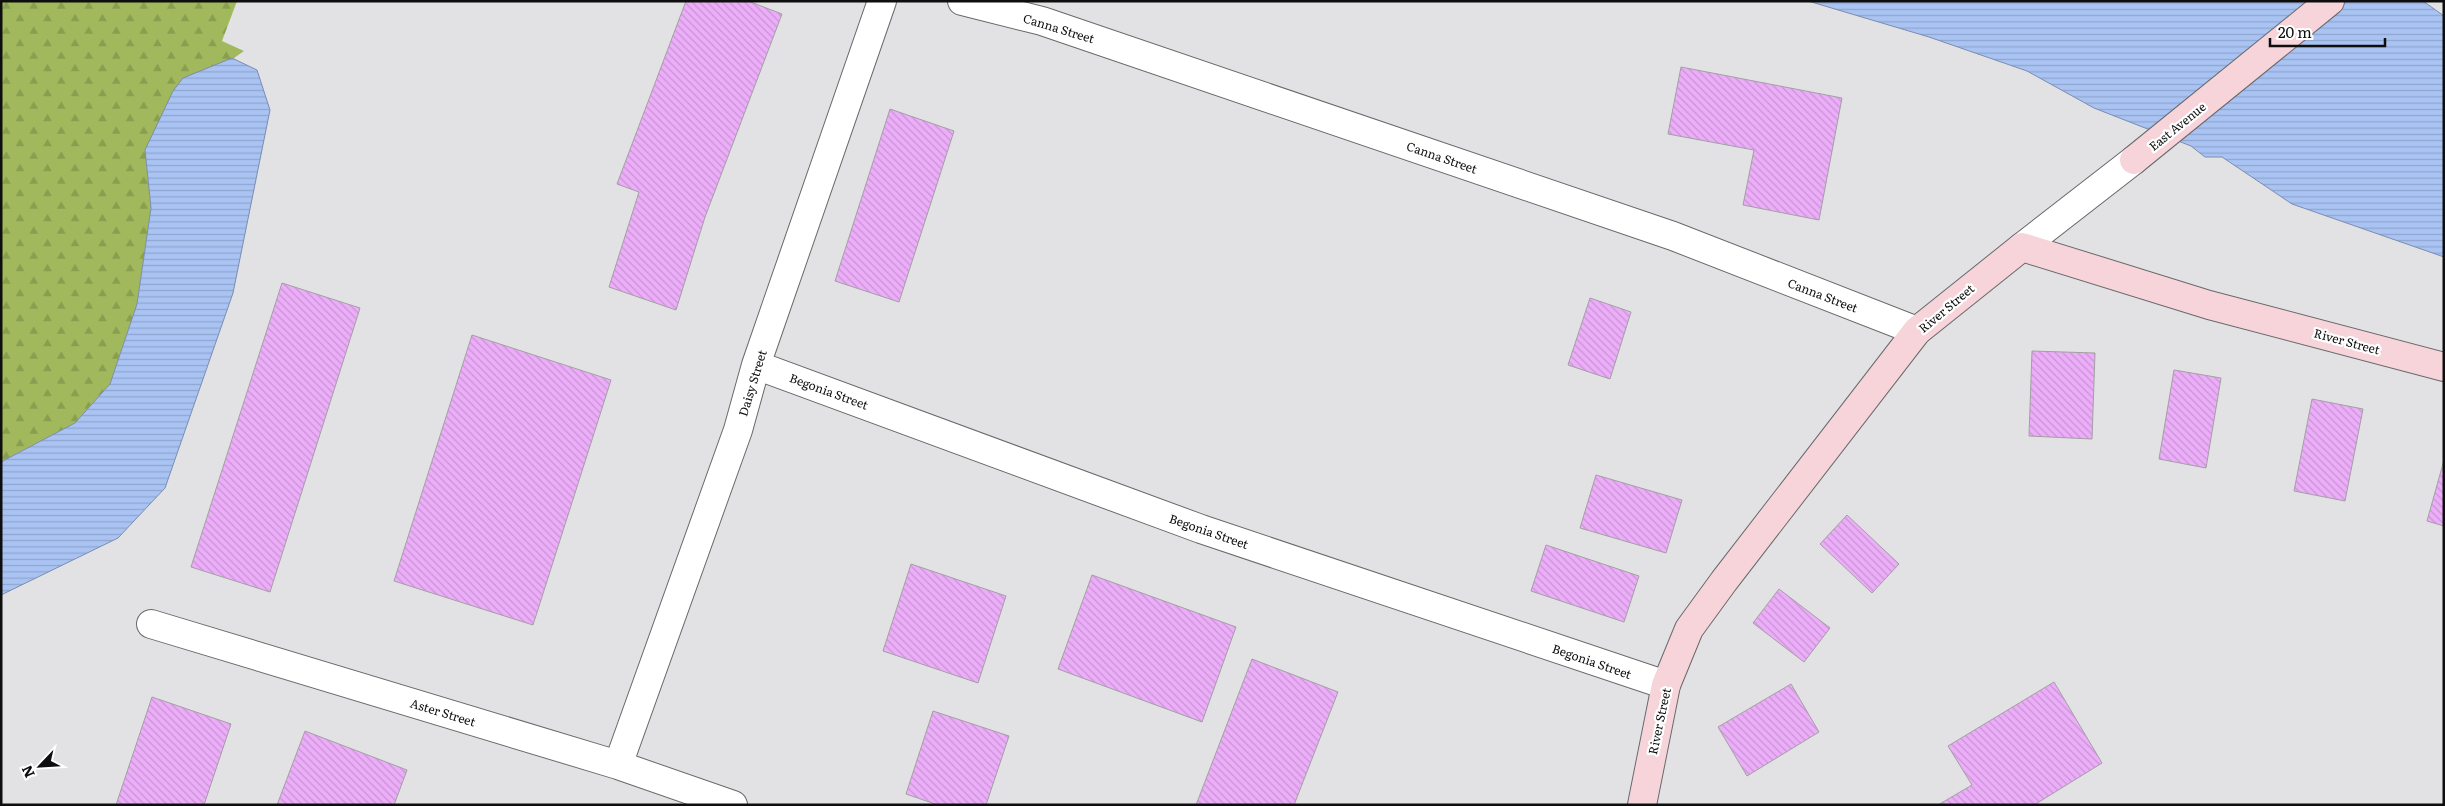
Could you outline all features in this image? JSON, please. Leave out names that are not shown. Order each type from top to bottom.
[{"type":"main road","name":"East Avenue","points":[[2134,160],[2330,1]]},
{"type":"main road","name":"River Street","points":[[1642,805],[1666,685],[1689,629],[1917,332],[2022,247],[2209,305],[2444,367]]},
{"type":"street","name":"Daisy Street","points":[[618,764],[738,430],[756,365],[882,1]]},
{"type":"street","name":"Canna Street","points":[[962,1],[1052,24],[1664,233],[1917,332]]},
{"type":"street","name":"East Avenue","points":[[2022,247],[2134,160]]},
{"type":"street","name":"Begonia Street","points":[[756,365],[1201,529],[1666,685]]},
{"type":"street","name":"Aster Street","points":[[151,624],[618,764],[732,805]]},
{"type":"green space","points":[[1,1],[237,1],[222,41],[244,51],[232,58],[145,150],[151,208],[137,304],[110,384],[75,423],[1,462]]},
{"type":"water","points":[[1808,1],[2423,1],[2444,16],[2444,257],[2292,204],[2222,157],[2205,157],[2191,146],[2094,108],[2027,71],[1929,37]]},
{"type":"water","points":[[232,58],[257,70],[270,110],[233,293],[165,488],[118,538],[1,595],[1,462],[75,423],[110,384],[137,304],[151,208],[145,150],[173,91],[183,78]]},
{"type":"building","points":[[686,1],[748,1],[782,14],[705,217],[676,310],[609,287],[639,192],[617,184]]},
{"type":"building","points":[[1681,67],[1842,98],[1819,220],[1743,205],[1754,150],[1668,134]]},
{"type":"building","points":[[890,109],[954,131],[899,302],[835,281]]},
{"type":"building","points":[[282,283],[360,308],[270,592],[191,567]]},
{"type":"building","points":[[1590,298],[1631,312],[1610,379],[1568,365]]},
{"type":"building","points":[[472,335],[611,380],[533,625],[394,581]]},
{"type":"building","points":[[2032,351],[2095,353],[2092,439],[2029,436]]},
{"type":"building","points":[[2174,370],[2221,378],[2206,468],[2159,459]]},
{"type":"building","points":[[2312,399],[2363,409],[2345,501],[2294,491]]},
{"type":"building","points":[[2444,460],[2444,526],[2427,521]]},
{"type":"building","points":[[1596,475],[1682,500],[1666,553],[1580,528]]},
{"type":"building","points":[[1847,515],[1899,564],[1872,593],[1820,544]]},
{"type":"building","points":[[1546,545],[1639,576],[1624,622],[1531,591]]},
{"type":"building","points":[[911,564],[1006,596],[978,683],[883,651]]},
{"type":"building","points":[[1092,575],[1236,627],[1202,722],[1058,669]]},
{"type":"building","points":[[1779,589],[1830,628],[1804,662],[1753,623]]},
{"type":"building","points":[[1252,659],[1338,692],[1294,805],[1196,805]]},
{"type":"building","points":[[2054,682],[2102,763],[2034,805],[1938,805],[1972,785],[1948,746]]},
{"type":"building","points":[[1791,684],[1819,732],[1747,776],[1718,727]]},
{"type":"building","points":[[152,697],[231,724],[204,805],[116,805]]},
{"type":"building","points":[[933,711],[1009,736],[986,805],[938,805],[906,794]]},
{"type":"building","points":[[305,731],[407,770],[394,805],[277,805]]}]
